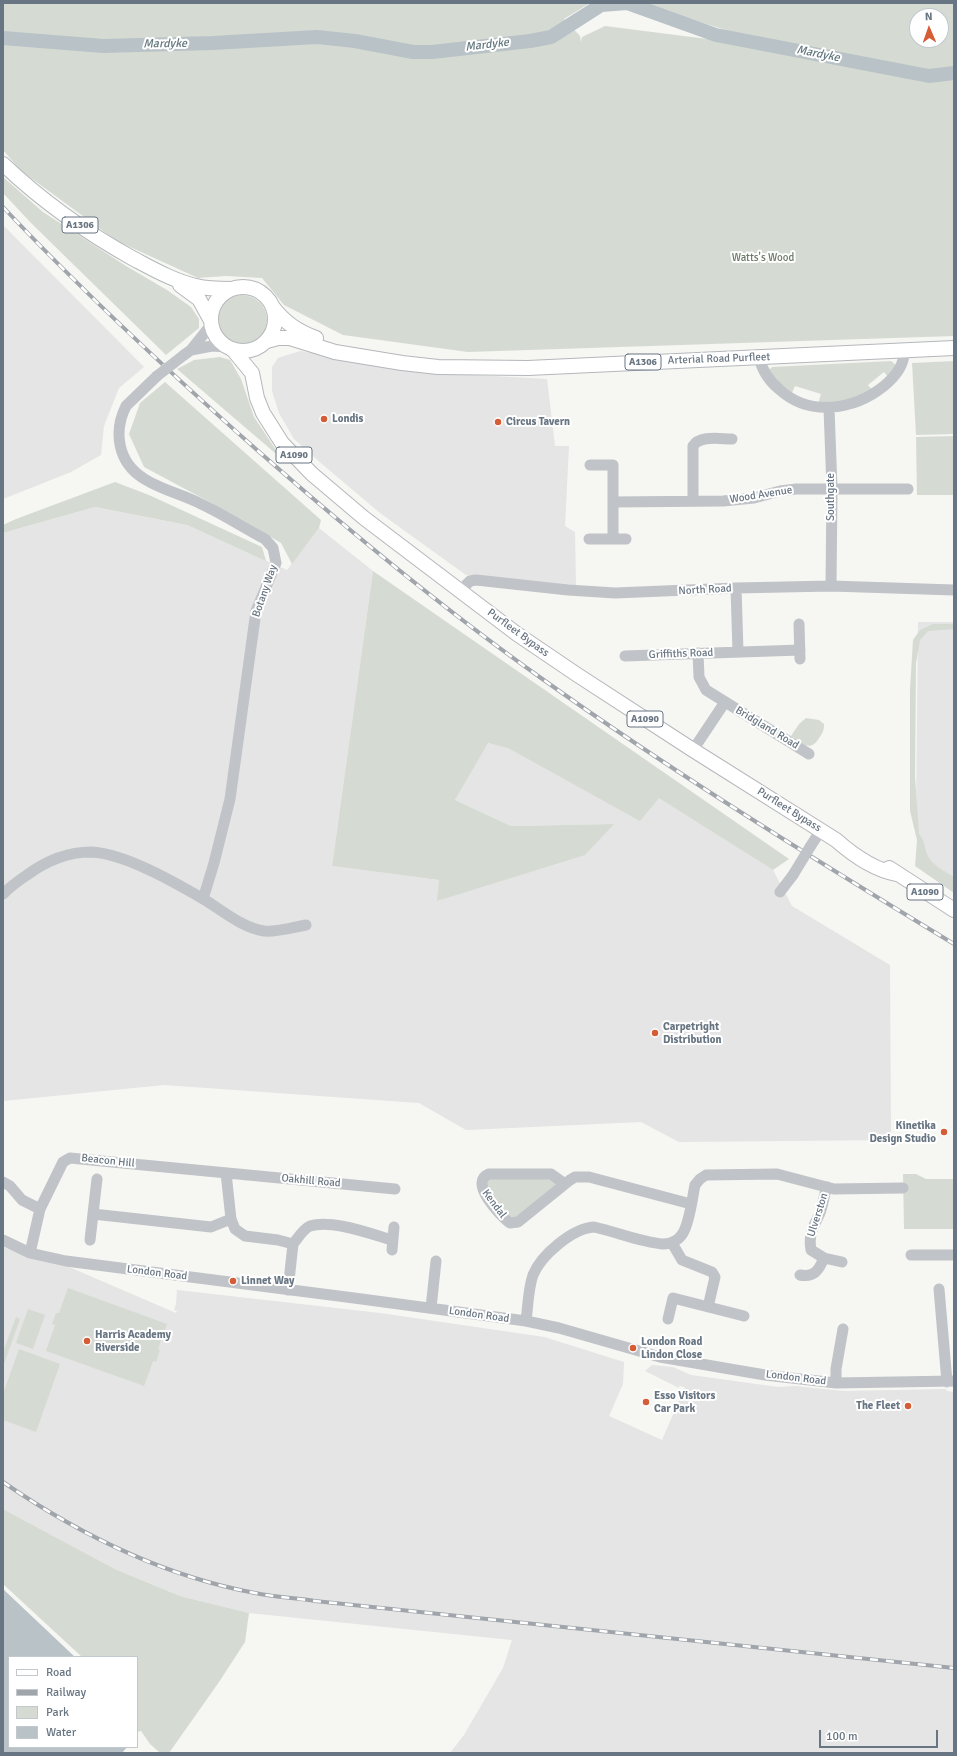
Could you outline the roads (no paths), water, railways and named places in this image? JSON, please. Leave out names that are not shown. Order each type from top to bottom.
[{"type":"main road","name":"A1306","points":[[3,164],[27,186],[80,226],[122,252],[164,274],[196,286],[232,289]]},
{"type":"main road","name":"A1306","points":[[164,274],[199,299],[210,322]]},
{"type":"main road","points":[[241,287],[251,288],[260,292],[267,298],[272,306],[275,318],[273,330],[264,343],[253,350],[244,352],[230,349],[214,334],[210,322],[211,311],[219,297],[232,289],[241,287]]},
{"type":"main road","name":"Arterial Road Purfleet","points":[[272,306],[282,318],[303,333],[365,356]]},
{"type":"main road","name":"Arterial Road Purfleet","points":[[264,343],[278,338],[290,338],[335,352],[402,363],[438,367],[481,368],[528,368],[954,348]]},
{"type":"main road","name":"Purfleet Bypass","points":[[252,374],[264,343]]},
{"type":"main road","name":"Purfleet Bypass","points":[[230,349],[252,374],[257,398],[263,413],[282,443],[296,458],[364,518],[523,638],[693,750],[836,840],[850,843],[878,860],[897,874],[954,910]]},
{"type":"street","name":"Botany Way","points":[[203,899],[214,864],[230,798],[256,611],[276,563],[273,548],[265,539],[202,504],[143,478],[126,461],[121,452],[118,440],[120,421],[126,406],[157,376],[188,352],[210,322]]},
{"type":"street","name":"Botany Way","points":[[188,352],[212,346],[230,349]]},
{"type":"street","points":[[759,357],[765,375],[784,394],[794,400],[811,406],[829,408],[854,403],[878,391],[895,376],[904,358],[904,350]]},
{"type":"street","name":"Southgate","points":[[829,408],[832,489],[831,586]]},
{"type":"street","points":[[693,501],[693,446],[696,442],[704,439],[732,439]]},
{"type":"street","points":[[590,465],[613,465],[613,539]]},
{"type":"street","name":"Wood Avenue","points":[[613,502],[693,501],[754,498],[780,491],[796,489],[908,489]]},
{"type":"street","points":[[589,539],[626,539]]},
{"type":"street","name":"North Road","points":[[460,590],[470,581],[476,580],[568,590],[615,593],[831,586],[954,590]]},
{"type":"street","points":[[736,588],[738,652]]},
{"type":"street","name":"Griffiths Road","points":[[625,656],[738,652],[800,655],[799,624]]},
{"type":"street","name":"Bridgland Road","points":[[698,653],[699,677],[706,690],[809,754]]},
{"type":"street","name":"Bridgland Road","points":[[693,750],[725,702]]},
{"type":"street","points":[[780,892],[793,876],[821,830]]},
{"type":"street","points":[[3,894],[8,888],[44,863],[69,854],[92,852],[111,856],[139,865],[203,899],[244,924],[264,932],[306,925]]},
{"type":"street","name":"Beacon Hill","points":[[30,1253],[40,1209],[63,1162],[70,1158],[226,1173]]},
{"type":"street","points":[[226,1173],[231,1219],[235,1229],[245,1236],[278,1240],[293,1244]]},
{"type":"street","name":"Oakhill Road","points":[[226,1173],[395,1189]]},
{"type":"street","name":"Kendal","points":[[565,1184],[551,1174],[488,1174],[483,1177],[481,1183],[482,1190],[487,1198],[510,1223],[518,1222],[575,1177],[589,1177],[691,1204]]},
{"type":"street","points":[[526,1321],[533,1275],[551,1252],[585,1227],[594,1227],[664,1244],[679,1239],[684,1232],[696,1185],[706,1174],[777,1174],[834,1189],[903,1188]]},
{"type":"street","points":[[90,1240],[97,1179]]},
{"type":"street","points":[[3,1182],[10,1186],[22,1200],[40,1209]]},
{"type":"street","name":"Ulverston","points":[[827,1187],[820,1212],[814,1222],[809,1241],[811,1250],[824,1258],[842,1262]]},
{"type":"street","points":[[93,1214],[211,1226],[231,1219]]},
{"type":"street","points":[[288,1290],[293,1244],[303,1231],[310,1226],[323,1225],[353,1228],[392,1245],[394,1227]]},
{"type":"street","name":"London Road","points":[[3,1240],[30,1253],[66,1261],[526,1321],[559,1328],[660,1357],[757,1374],[836,1383],[951,1382]]},
{"type":"street","points":[[672,1242],[682,1260],[712,1272],[714,1277],[708,1307]]},
{"type":"street","points":[[911,1255],[954,1254]]},
{"type":"street","points":[[800,1275],[808,1277],[814,1274],[818,1271],[824,1258]]},
{"type":"street","points":[[432,1308],[436,1261]]},
{"type":"street","points":[[939,1289],[951,1382]]},
{"type":"street","points":[[668,1319],[673,1298],[744,1316]]},
{"type":"street","points":[[836,1383],[836,1370],[843,1329]]},
{"type":"water","points":[[3,1589],[74,1656],[8,1656],[8,1748],[126,1748],[122,1753],[3,1753]]},
{"type":"waterway","name":"Mardyke","points":[[3,38],[103,46],[213,43],[317,37],[355,41],[413,52],[432,52],[530,41],[551,37],[601,5],[627,3],[716,35],[929,76],[954,73]]},
{"type":"railway","points":[[3,207],[95,301],[191,391],[326,510],[396,568],[468,624],[541,678],[693,782],[797,848],[954,944]]},
{"type":"railway","points":[[3,1482],[62,1519],[123,1551],[188,1576],[221,1586],[270,1596],[954,1668]]},
{"type":"place","name":"Londis","points":[[324,419]]},
{"type":"place","name":"Circus Tavern","points":[[498,422]]},
{"type":"place","name":"Carpetright Distribution","points":[[655,1033]]},
{"type":"place","name":"Kinetika Design Studio","points":[[944,1132]]},
{"type":"place","name":"Linnet Way","points":[[233,1281]]},
{"type":"place","name":"Harris Academy Riverside","points":[[87,1341]]},
{"type":"place","name":"London Road Lindon Close","points":[[633,1348]]},
{"type":"place","name":"Esso Visitors Car Park","points":[[646,1402]]},
{"type":"place","name":"The Fleet","points":[[908,1406]]},
{"type":"park label","name":"Watts's Wood","points":[[763,258]]}]
